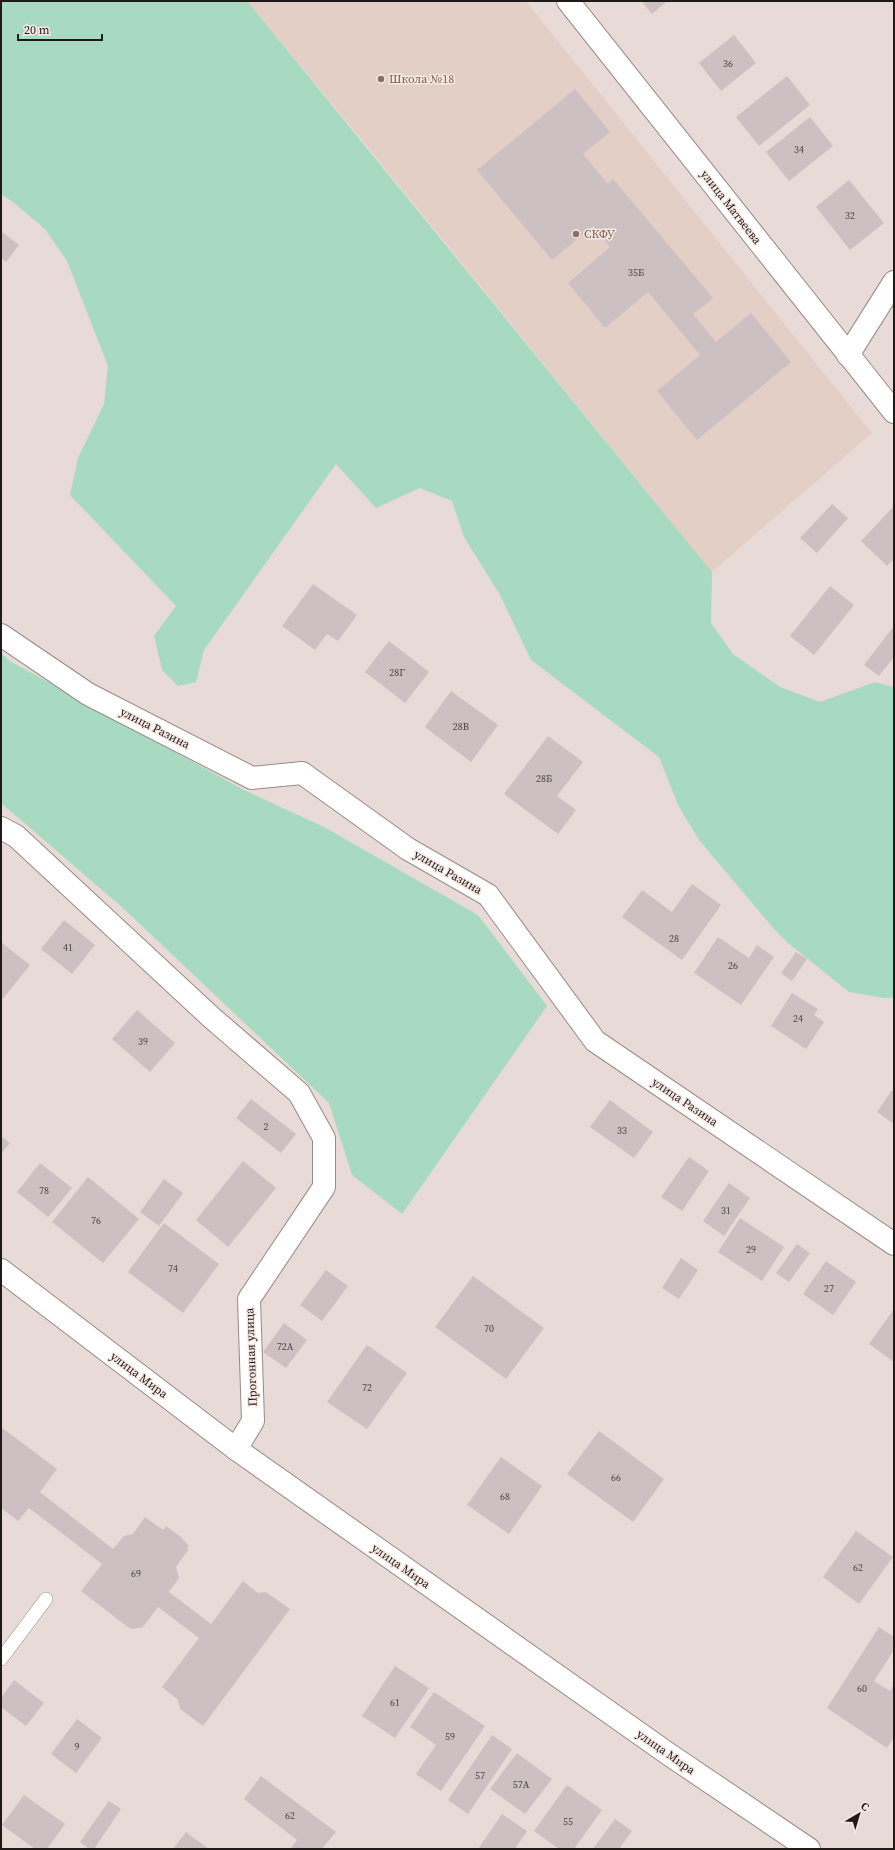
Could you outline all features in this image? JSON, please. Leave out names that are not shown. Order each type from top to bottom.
[{"type":"street","name":"улица Матвеева","points":[[568,1],[894,412]]},
{"type":"street","points":[[848,355],[894,282]]},
{"type":"street","name":"улица Разина","points":[[1,635],[88,694],[252,778],[302,773],[408,849],[488,895],[595,1041],[894,1244]]},
{"type":"street","name":"Прогонная улица","points":[[1,828],[16,836],[212,1018],[299,1093],[324,1138],[324,1187],[249,1299],[253,1421],[236,1449]]},
{"type":"street","name":"улица Мира","points":[[1,1270],[236,1449],[660,1748],[809,1849]]},
{"type":"lane","points":[[1,1659],[46,1599]]},
{"type":"shaded area","name":"СКФУ","points":[[247,1],[526,1],[872,433],[712,572],[371,151]]},
{"type":"green space","points":[[1,1],[247,1],[712,572],[711,623],[733,654],[780,687],[820,702],[875,682],[894,687],[894,998],[884,998],[849,992],[788,943],[774,929],[699,840],[678,805],[659,757],[531,660],[500,595],[464,537],[452,501],[420,488],[376,508],[336,464],[204,650],[196,682],[178,686],[162,670],[154,636],[176,606],[70,495],[78,458],[104,404],[108,366],[67,261],[45,229],[1,194]]},
{"type":"green space","points":[[1,653],[10,661],[244,790],[324,827],[478,915],[547,1006],[402,1214],[352,1175],[329,1103],[123,908],[1,803]]},
{"type":"building","points":[[641,1],[667,1],[652,14]]},
{"type":"building","points":[[734,35],[756,63],[721,91],[699,63]]},
{"type":"building","points":[[787,76],[810,105],[759,146],[736,117]]},
{"type":"building","points":[[575,89],[610,132],[583,154],[608,184],[613,179],[713,298],[693,314],[716,342],[751,313],[791,362],[697,440],[657,391],[700,355],[648,292],[605,328],[568,283],[610,247],[593,226],[552,260],[477,170]]},
{"type":"building","points":[[810,117],[833,146],[789,181],[766,152]]},
{"type":"building","points":[[849,180],[884,223],[850,250],[816,207]]},
{"type":"building","points":[[1,231],[19,245],[6,262],[1,258]]},
{"type":"building","points":[[832,504],[848,518],[817,553],[800,538]]},
{"type":"building","points":[[894,506],[894,559],[887,566],[861,541]]},
{"type":"building","points":[[313,584],[357,615],[338,641],[327,634],[315,650],[282,626]]},
{"type":"building","points":[[830,586],[854,605],[814,655],[790,636]]},
{"type":"building","points":[[894,626],[894,657],[879,676],[864,665]]},
{"type":"building","points":[[389,641],[429,672],[405,703],[365,672]]},
{"type":"building","points":[[451,691],[498,725],[471,762],[425,727]]},
{"type":"building","points":[[548,736],[583,762],[557,796],[576,810],[558,834],[504,794]]},
{"type":"building","points":[[692,884],[721,905],[682,960],[622,917],[642,890],[672,912]]},
{"type":"building","points":[[64,920],[95,945],[72,974],[41,949]]},
{"type":"building","points":[[718,937],[749,958],[757,945],[774,957],[741,1005],[694,973]]},
{"type":"building","points":[[2,943],[30,965],[1,1001],[1,944]]},
{"type":"building","points":[[796,952],[807,959],[792,981],[781,973]]},
{"type":"building","points":[[792,993],[818,1009],[814,1015],[824,1022],[806,1049],[771,1026]]},
{"type":"building","points":[[137,1010],[175,1043],[150,1072],[112,1039]]},
{"type":"building","points":[[892,1090],[894,1092],[894,1124],[877,1112]]},
{"type":"building","points":[[251,1099],[296,1134],[281,1153],[236,1118]]},
{"type":"building","points":[[610,1100],[653,1132],[634,1158],[590,1127]]},
{"type":"building","points":[[1,1136],[10,1143],[1,1154]]},
{"type":"building","points":[[689,1157],[709,1171],[682,1211],[661,1197]]},
{"type":"building","points":[[243,1161],[276,1188],[228,1247],[196,1220]]},
{"type":"building","points":[[40,1163],[72,1188],[48,1217],[17,1192]]},
{"type":"building","points":[[88,1177],[139,1219],[103,1263],[52,1222]]},
{"type":"building","points":[[164,1179],[183,1193],[159,1226],[140,1212]]},
{"type":"building","points":[[729,1183],[750,1198],[724,1236],[703,1221]]},
{"type":"building","points":[[740,1218],[784,1247],[762,1281],[718,1252]]},
{"type":"building","points":[[164,1223],[219,1264],[183,1313],[128,1272]]},
{"type":"building","points":[[797,1244],[810,1253],[789,1282],[776,1273]]},
{"type":"building","points":[[681,1258],[698,1270],[679,1299],[662,1288]]},
{"type":"building","points":[[826,1261],[856,1282],[833,1315],[803,1294]]},
{"type":"building","points":[[326,1270],[348,1286],[322,1321],[300,1305]]},
{"type":"building","points":[[473,1276],[544,1328],[506,1379],[435,1327]]},
{"type":"building","points":[[894,1309],[894,1362],[869,1344]]},
{"type":"building","points":[[284,1323],[307,1340],[286,1368],[263,1352]]},
{"type":"building","points":[[367,1345],[407,1373],[367,1429],[327,1402]]},
{"type":"building","points":[[1,1427],[57,1469],[40,1492],[113,1549],[124,1536],[133,1534],[145,1517],[163,1530],[166,1526],[181,1537],[188,1545],[188,1550],[176,1567],[179,1578],[169,1592],[211,1624],[243,1581],[258,1593],[266,1592],[290,1609],[203,1726],[180,1709],[178,1700],[162,1687],[199,1638],[158,1607],[143,1627],[133,1629],[129,1628],[81,1591],[102,1564],[29,1508],[18,1521],[1,1508]]},
{"type":"building","points":[[599,1431],[664,1479],[633,1522],[567,1474]]},
{"type":"building","points":[[501,1457],[542,1486],[509,1534],[467,1505]]},
{"type":"building","points":[[856,1531],[893,1557],[859,1604],[823,1577]]},
{"type":"building","points":[[879,1627],[894,1637],[894,1650],[874,1681],[890,1691],[894,1684],[894,1737],[887,1748],[827,1708]]},
{"type":"building","points":[[395,1666],[429,1688],[395,1738],[362,1716]]},
{"type":"building","points":[[14,1680],[44,1703],[26,1726],[1,1707],[1,1698]]},
{"type":"building","points":[[434,1692],[485,1726],[441,1791],[416,1774],[436,1745],[410,1727]]},
{"type":"building","points":[[77,1719],[102,1738],[76,1773],[51,1754]]},
{"type":"building","points":[[492,1735],[512,1749],[468,1814],[448,1800]]},
{"type":"building","points":[[517,1753],[552,1779],[525,1814],[490,1789]]},
{"type":"building","points":[[261,1776],[336,1832],[322,1849],[290,1849],[297,1840],[244,1799]]},
{"type":"building","points":[[567,1785],[602,1810],[574,1849],[559,1849],[534,1831]]},
{"type":"building","points":[[24,1795],[65,1824],[47,1849],[35,1849],[2,1825]]},
{"type":"building","points":[[109,1801],[121,1809],[94,1849],[89,1849],[80,1842]]},
{"type":"building","points":[[502,1814],[527,1831],[515,1849],[478,1849]]},
{"type":"building","points":[[615,1819],[632,1831],[619,1849],[593,1849]]},
{"type":"building","points":[[186,1832],[209,1849],[173,1849]]},
{"type":"place","name":"Школа №18","points":[[381,79]]},
{"type":"place","name":"СКФУ","points":[[576,234]]}]
